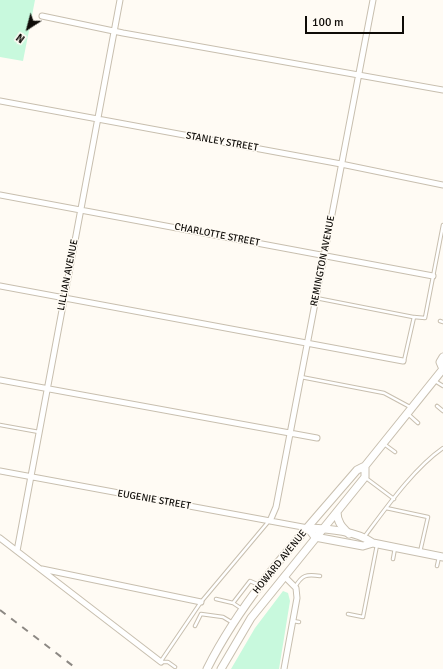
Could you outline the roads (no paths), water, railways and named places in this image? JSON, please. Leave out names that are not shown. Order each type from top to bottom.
[{"type":"main road","name":"HOWARD AVENUE","points":[[207,669],[221,641],[260,585],[357,470],[366,466],[443,369],[440,362],[443,358]]},
{"type":"main road","points":[[365,477],[366,466]]},
{"type":"main road","name":"HOWARD AVENUE","points":[[221,669],[250,618],[365,477]]},
{"type":"main road","points":[[337,512],[337,518],[341,527],[349,534]]},
{"type":"main road","points":[[308,528],[315,537]]},
{"type":"main road","name":"EUGENIE STREET","points":[[308,528],[322,529],[364,537],[375,544]]},
{"type":"main road","name":"EUGENIE STREET","points":[[315,537],[362,546],[375,544],[441,556]]},
{"type":"street","name":"LILLIAN AVENUE","points":[[17,551],[120,0]]},
{"type":"street","name":"REMINGTON AVENUE","points":[[270,520],[276,507],[373,0]]},
{"type":"street","points":[[42,16],[114,31],[443,90]]},
{"type":"street","name":"STANLEY STREET","points":[[0,101],[341,164],[443,185]]},
{"type":"street","name":"CHARLOTTE STREET","points":[[0,195],[433,276]]},
{"type":"street","points":[[0,286],[404,361]]},
{"type":"street","points":[[0,380],[317,438]]},
{"type":"street","name":"EUGENIE STREET","points":[[0,472],[308,528]]},
{"type":"street","points":[[0,538],[161,662]]},
{"type":"street","points":[[40,569],[201,602]]},
{"type":"street","points":[[284,576],[294,587],[299,605],[293,621],[284,669]]},
{"type":"lane","points":[[316,298],[426,318],[443,225]]},
{"type":"lane","points":[[404,361],[414,317]]},
{"type":"lane","points":[[301,377],[384,393],[410,411],[418,423]]},
{"type":"lane","points":[[434,380],[443,386]]},
{"type":"lane","points":[[437,406],[443,411]]},
{"type":"lane","points":[[0,425],[39,432]]},
{"type":"lane","points":[[384,443],[395,452]]},
{"type":"lane","points":[[364,537],[386,508],[423,465],[443,447]]},
{"type":"lane","points":[[365,477],[394,499]]},
{"type":"lane","points":[[386,508],[428,517],[420,552]]},
{"type":"lane","points":[[161,662],[201,602],[270,520]]},
{"type":"lane","points":[[348,614],[363,617],[375,544]]},
{"type":"lane","points":[[393,559],[395,548]]},
{"type":"lane","points":[[437,566],[441,556]]},
{"type":"lane","points":[[294,587],[301,576],[307,574],[320,576]]},
{"type":"lane","points":[[234,603],[250,581],[260,585]]},
{"type":"lane","points":[[216,599],[234,603],[243,609]]},
{"type":"lane","points":[[194,626],[201,614],[223,617],[233,623]]},
{"type":"lane","points":[[293,621],[299,622]]},
{"type":"lane","points":[[161,662],[168,662],[176,667]]},
{"type":"railway","points":[[0,610],[77,669]]}]
